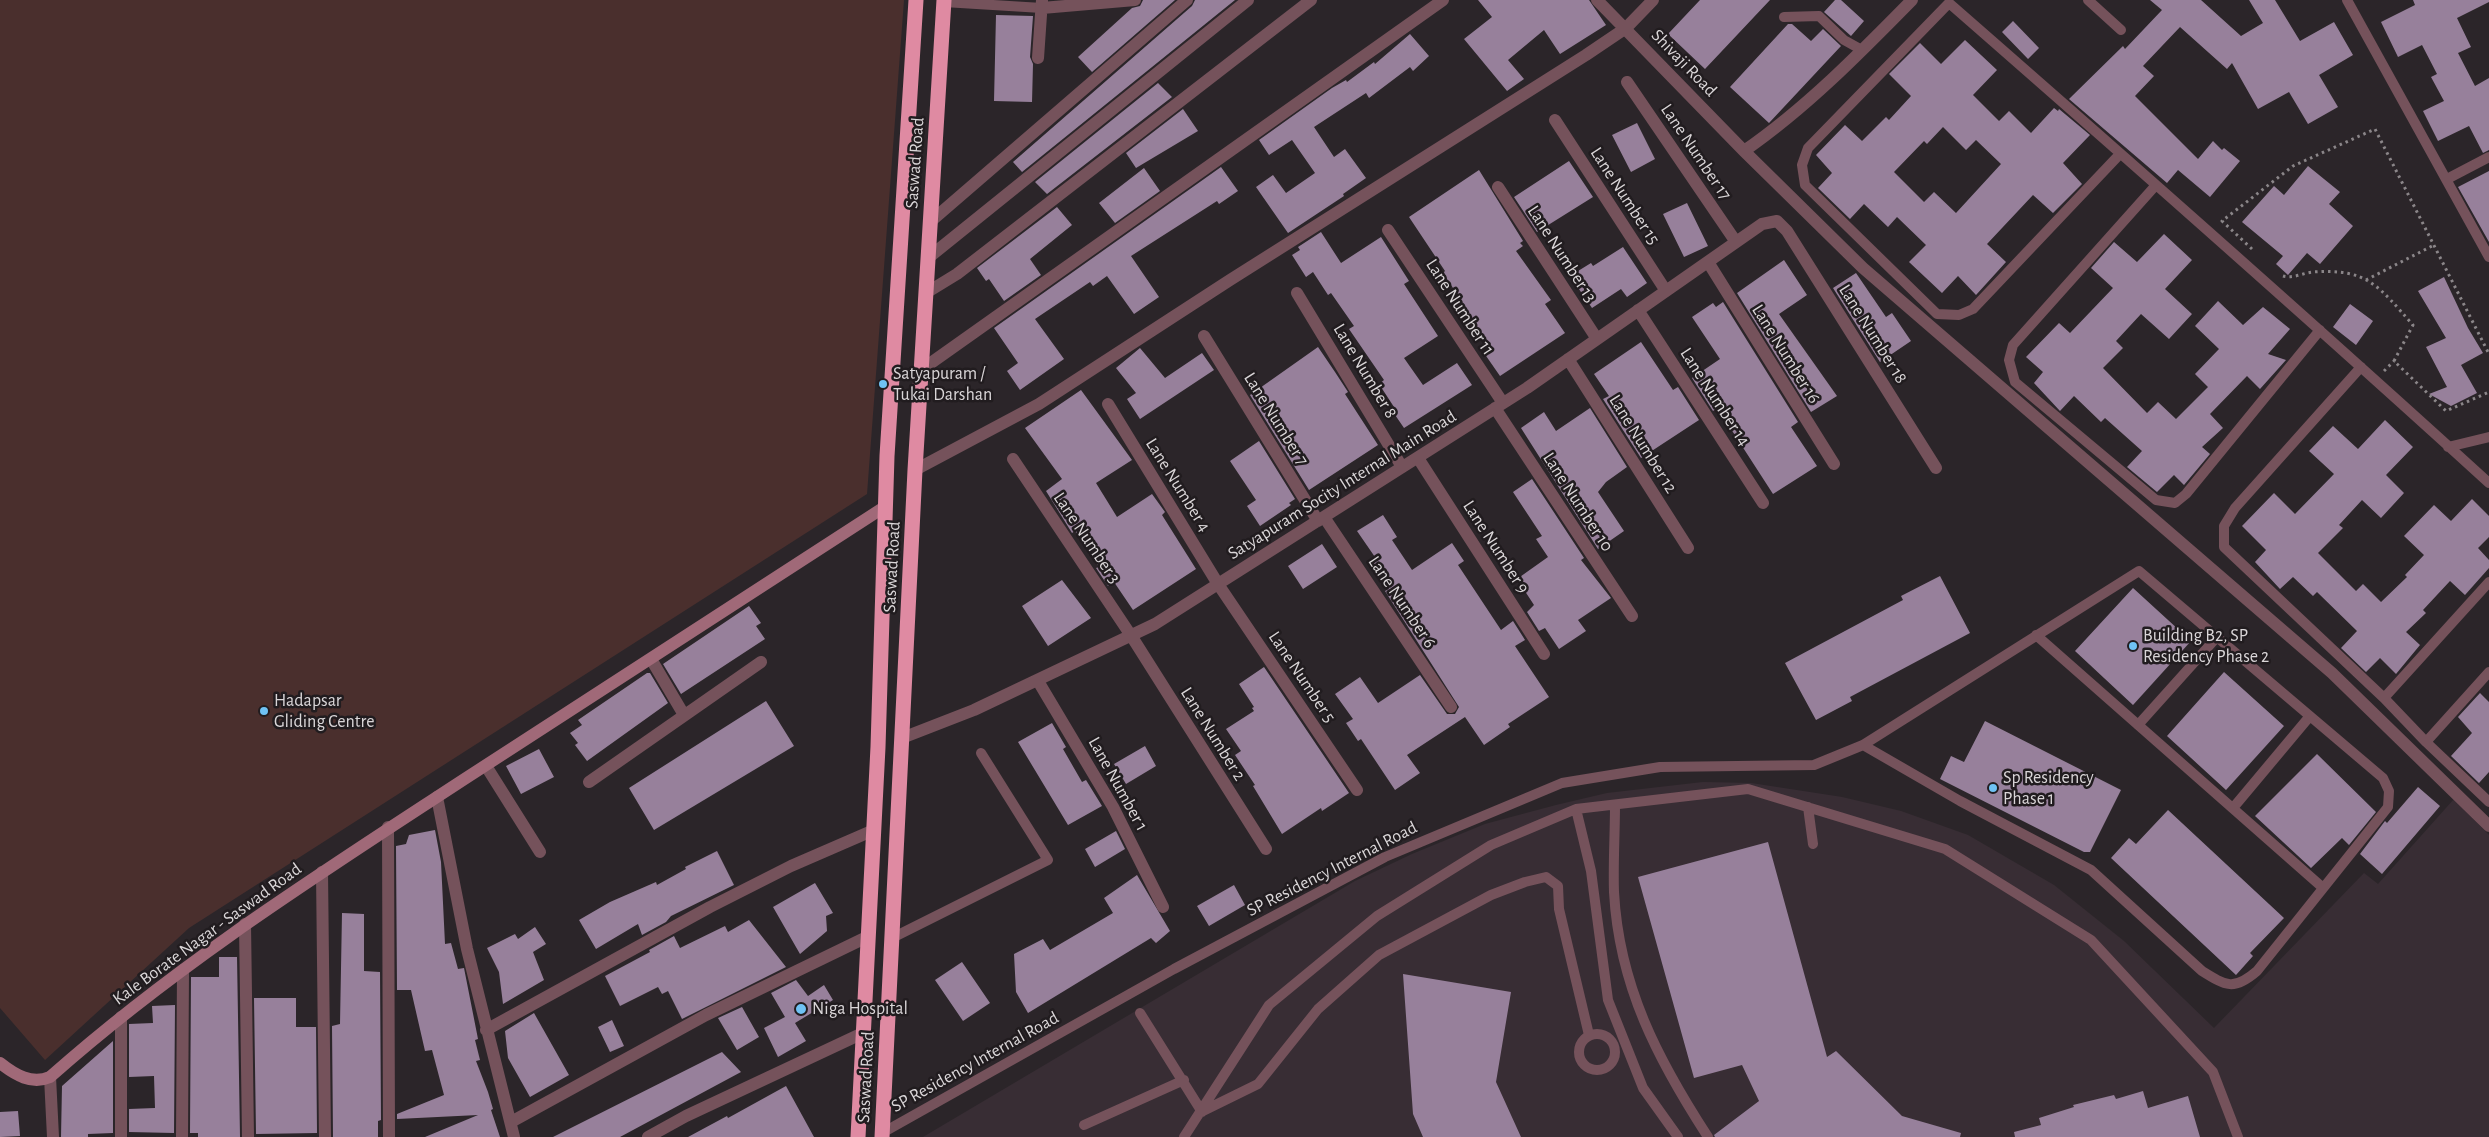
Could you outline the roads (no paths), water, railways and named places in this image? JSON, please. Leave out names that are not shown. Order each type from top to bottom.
[{"type":"highway","name":"Saswad Road","points":[[858,1137],[874,830],[886,506],[916,0]]},
{"type":"highway","name":"Saswad Road","points":[[882,1135],[915,470],[944,1]]},
{"type":"street","points":[[1038,58],[1042,4],[1135,0]]},
{"type":"street","points":[[930,222],[1187,0]]},
{"type":"street","points":[[928,258],[1248,0]]},
{"type":"street","points":[[926,293],[958,274],[1310,0]]},
{"type":"street","points":[[921,370],[1443,0]]},
{"type":"street","name":"Shivaji Road","points":[[1597,0],[1744,151],[1863,268],[2332,673],[2489,826]]},
{"type":"street","points":[[915,470],[1038,404],[1626,28],[1652,0]]},
{"type":"street","points":[[1744,151],[1778,127],[1862,50],[1912,0]]},
{"type":"street","name":"Lane Number 17","points":[[1627,82],[1736,242]]},
{"type":"street","name":"Lane Number 15","points":[[1554,120],[1666,291]]},
{"type":"street","name":"Lane Number 13","points":[[1498,188],[1597,339]]},
{"type":"street","name":"Satyapuram Socity Internal Main Road","points":[[902,738],[974,710],[1132,637],[1499,406],[1762,224],[1777,221]]},
{"type":"street","name":"Lane Number 18","points":[[1777,221],[1787,231],[1936,468]]},
{"type":"street","name":"Lane Number 11","points":[[1388,230],[1499,406]]},
{"type":"street","name":"Lane Number 16","points":[[1708,262],[1834,464]]},
{"type":"street","name":"Lane Number 8","points":[[1297,293],[1402,468]]},
{"type":"street","name":"Lane Number 14","points":[[1638,310],[1763,503]]},
{"type":"street","name":"Lane Number 7","points":[[1204,336],[1321,519]]},
{"type":"street","name":"Lane Number 12","points":[[1568,359],[1688,548]]},
{"type":"street","name":"Lane Number 4","points":[[1108,404],[1218,584]]},
{"type":"street","name":"Lane Number 10","points":[[1499,406],[1632,616]]},
{"type":"street","name":"Lane Number 9","points":[[1418,458],[1544,654]]},
{"type":"street","name":"Lane Number 3","points":[[1013,459],[1132,637]]},
{"type":"street","name":"Kale Borate Nagar - Saswad Road","points":[[50,1077],[121,1017],[245,924],[388,827],[486,766],[886,506]]},
{"type":"street","name":"Lane Number 6","points":[[1321,519],[1451,707]]},
{"type":"street","name":"Lane Number 5","points":[[1218,584],[1357,790]]},
{"type":"street","name":"Lane Number 2","points":[[1132,637],[1266,849]]},
{"type":"street","points":[[651,659],[684,715]]},
{"type":"street","points":[[590,782],[762,662]]},
{"type":"street","name":"Lane Number 1","points":[[1038,681],[1113,807],[1163,907]]},
{"type":"street","points":[[486,766],[540,852]]},
{"type":"street","points":[[437,797],[467,949],[514,1137]]},
{"type":"street","points":[[388,827],[389,1137]]},
{"type":"street","points":[[486,1030],[710,907],[791,866],[874,830]]},
{"type":"street","points":[[322,872],[325,1137]]},
{"type":"street","points":[[245,924],[248,1137]]},
{"type":"street","points":[[511,1122],[706,1015],[869,936]]},
{"type":"street","points":[[182,1137],[183,970]]},
{"type":"street","points":[[121,1017],[121,1137]]},
{"type":"street","points":[[648,1137],[686,1116],[864,1033]]},
{"type":"street","points":[[0,1063],[17,1076],[42,1081],[50,1077],[53,1137]]},
{"type":"lane","points":[[2088,0],[2121,30]]},
{"type":"lane","points":[[2348,0],[2489,257]]},
{"type":"lane","points":[[944,1],[1042,4]]},
{"type":"lane","points":[[2120,154],[1973,309],[1959,315],[1937,314],[1805,185],[1802,165],[1808,148],[1949,4],[2156,185],[2320,330],[2489,484]]},
{"type":"lane","points":[[1784,17],[1819,16],[1844,40],[1862,50]]},
{"type":"lane","points":[[2447,179],[2489,157]]},
{"type":"lane","points":[[2156,185],[2013,345],[2008,360],[2015,382],[2156,500],[2175,503],[2186,494],[2320,330]]},
{"type":"lane","points":[[2361,367],[2235,508],[2224,526],[2224,546],[2384,698],[2426,742],[2489,802]]},
{"type":"lane","points":[[2448,446],[2489,437]]},
{"type":"lane","name":"SP Residency Internal Road","points":[[882,1135],[1174,969],[1385,857],[1562,784],[1660,767],[1814,765],[1863,746],[2140,571],[2383,778],[2389,791],[2388,807],[2257,971],[2243,983],[2231,986],[2220,982],[2202,971],[2091,870],[1863,746]]},
{"type":"lane","points":[[2384,698],[2489,582]]},
{"type":"lane","points":[[2036,635],[2322,888]]},
{"type":"lane","points":[[2138,725],[2217,637]]},
{"type":"lane","points":[[2426,742],[2489,672]]},
{"type":"lane","points":[[2232,808],[2310,716]]},
{"type":"lane","points":[[892,938],[1048,860],[981,753]]},
{"type":"lane","points":[[1184,1137],[1202,1112],[1269,1005],[1377,916],[1491,845],[1576,809],[1748,789],[1945,849],[2091,940],[2213,1072],[2238,1137]]},
{"type":"lane","points":[[1616,805],[1614,892],[1621,947],[1628,978],[1642,1018],[1658,1054],[1708,1137]]},
{"type":"lane","points":[[1808,807],[1813,844]]},
{"type":"lane","points":[[1576,809],[1591,871],[1608,1000],[1643,1088],[1678,1137]]},
{"type":"lane","points":[[1202,1112],[1258,1084],[1318,1009],[1379,955],[1491,895],[1525,882],[1546,877],[1558,886],[1559,909],[1589,1035]]},
{"type":"lane","points":[[1140,1014],[1184,1080],[1202,1112]]},
{"type":"lane","points":[[1612,1042],[1615,1052],[1610,1064],[1600,1070],[1593,1069],[1584,1064],[1579,1054],[1581,1043],[1589,1035],[1601,1034],[1612,1042],[1625,1043]]},
{"type":"lane","points":[[1084,1125],[1184,1080]]},
{"type":"place","name":"Satyapuram / Tukai Darshan","points":[[883,384]]},
{"type":"place","name":"Building B2, SP Residency Phase 2","points":[[2133,646]]},
{"type":"place","name":"Hadapsar Gliding Centre","points":[[264,711]]},
{"type":"place","name":"Sp Residency Phase 1","points":[[1993,788]]},
{"type":"place","name":"Niga Hospital","points":[[801,1009]]}]
